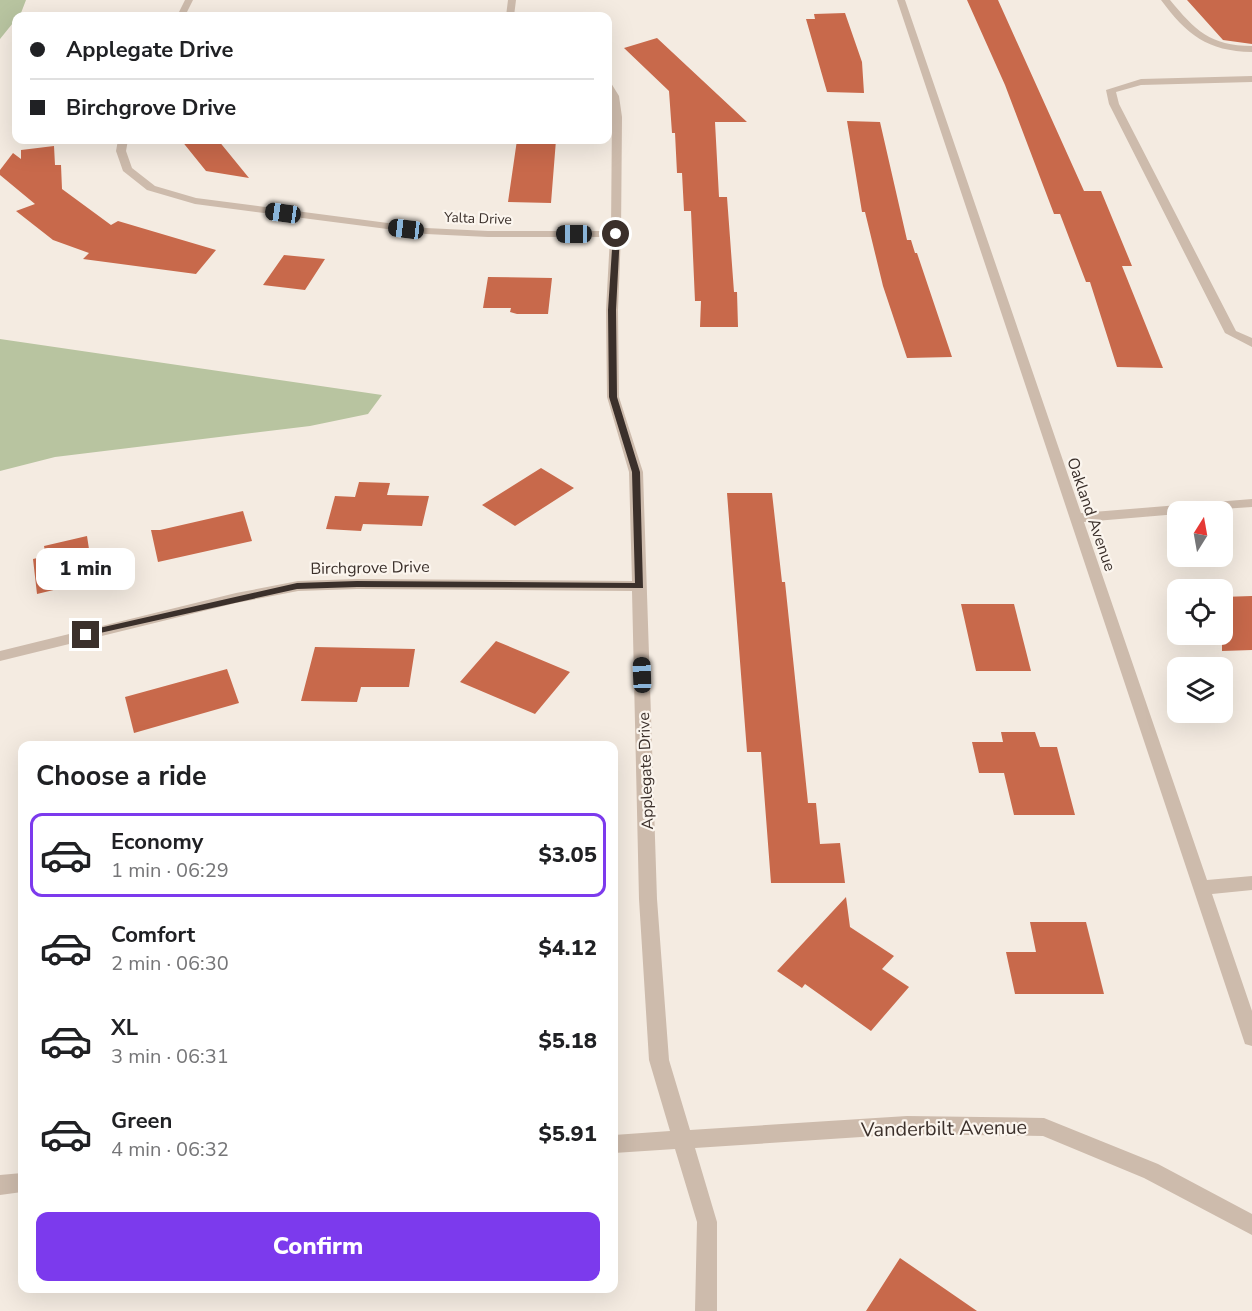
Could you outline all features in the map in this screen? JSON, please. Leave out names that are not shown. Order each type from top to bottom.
[{"type":"street","name":"Oakland Avenue","points":[[902,0],[1252,1038]]},
{"type":"street","points":[[1165,0],[1206,43],[1236,50],[1252,49]]},
{"type":"street","points":[[1252,79],[1141,82],[1111,90],[1114,104],[1231,333],[1252,342]]},
{"type":"street","name":"Applegate Drive","points":[[612,92],[617,117],[616,234],[612,310],[613,397],[636,472],[648,899],[659,1060],[707,1222],[706,1311]]},
{"type":"street","name":"Yalta Drive","points":[[122,144],[121,151],[127,169],[151,188],[195,201],[426,231],[488,234],[616,234]]},
{"type":"street","points":[[1076,518],[1252,503]]},
{"type":"street","name":"Birchgrove Drive","points":[[0,656],[236,598],[297,586],[357,584],[640,586]]},
{"type":"street","points":[[1201,888],[1252,883]]},
{"type":"street","name":"Vanderbilt Avenue","points":[[618,1144],[907,1125],[1044,1127],[1151,1171],[1252,1225]]},
{"type":"street","points":[[0,1185],[18,1183]]},
{"type":"green space","points":[[0,0],[26,0],[21,12],[12,12],[12,24],[0,39]]},
{"type":"green space","points":[[0,339],[382,395],[368,414],[310,426],[55,457],[0,471]]},
{"type":"building","points":[[967,0],[998,0],[1084,191],[1101,191],[1132,266],[1122,266],[1163,368],[1117,367],[1090,282],[1086,282],[1060,214],[1054,214],[1005,85]]},
{"type":"building","points":[[1187,0],[1252,0],[1252,44],[1223,40]]},
{"type":"building","points":[[845,13],[862,62],[864,93],[827,92],[806,19],[815,19],[814,14]]},
{"type":"building","points":[[657,38],[747,122],[715,122],[719,197],[727,197],[734,292],[737,292],[738,327],[700,327],[701,301],[695,301],[691,211],[684,211],[682,173],[677,173],[675,133],[672,133],[669,91],[624,48]]},
{"type":"building","points":[[847,121],[880,122],[907,240],[911,240],[915,253],[917,253],[952,357],[907,358],[883,286],[865,212],[862,212]]},
{"type":"building","points":[[184,144],[221,144],[249,178],[206,171]]},
{"type":"building","points":[[516,144],[556,144],[551,203],[508,202]]},
{"type":"building","points":[[54,146],[55,165],[61,165],[62,189],[111,225],[118,221],[216,250],[196,274],[83,259],[89,253],[53,240],[16,211],[35,204],[0,175],[0,170],[13,153],[21,159],[21,150]]},
{"type":"building","points":[[284,255],[325,259],[305,290],[263,285]]},
{"type":"building","points":[[488,277],[552,278],[548,314],[517,314],[510,312],[511,308],[483,308]]},
{"type":"building","points":[[541,468],[574,488],[515,526],[482,505]]},
{"type":"building","points":[[359,482],[390,483],[387,495],[429,496],[422,526],[363,524],[361,531],[326,529],[335,496],[355,497]]},
{"type":"building","points":[[727,493],[772,493],[782,582],[785,582],[808,803],[816,803],[820,844],[840,843],[845,883],[771,883],[761,752],[747,752]]},
{"type":"building","points":[[243,511],[252,541],[158,562],[151,530],[160,530]]},
{"type":"building","points":[[87,536],[93,575],[66,581],[66,587],[37,594],[33,559],[46,556],[44,546]]},
{"type":"building","points":[[1252,596],[1252,650],[1222,651],[1222,645],[1233,645],[1233,597]]},
{"type":"building","points":[[961,604],[1014,604],[1031,671],[976,671]]},
{"type":"building","points":[[496,641],[570,672],[535,714],[460,682]]},
{"type":"building","points":[[315,647],[415,649],[409,687],[361,687],[357,702],[301,701]]},
{"type":"building","points":[[227,669],[239,703],[134,733],[125,697]]},
{"type":"building","points":[[1001,732],[1035,732],[1040,747],[1057,747],[1075,815],[1014,815],[1004,773],[979,773],[972,742],[1003,742]]},
{"type":"building","points":[[846,897],[850,927],[894,956],[882,969],[909,987],[871,1031],[805,984],[802,988],[777,971]]},
{"type":"building","points":[[1030,922],[1086,922],[1104,994],[1015,994],[1006,952],[1036,952]]},
{"type":"building","points":[[900,1258],[977,1311],[866,1311]]},
{"type":"route","points":[[86,635],[236,598],[297,586],[357,584],[640,586],[636,472],[613,397],[612,310],[616,234]]}]
